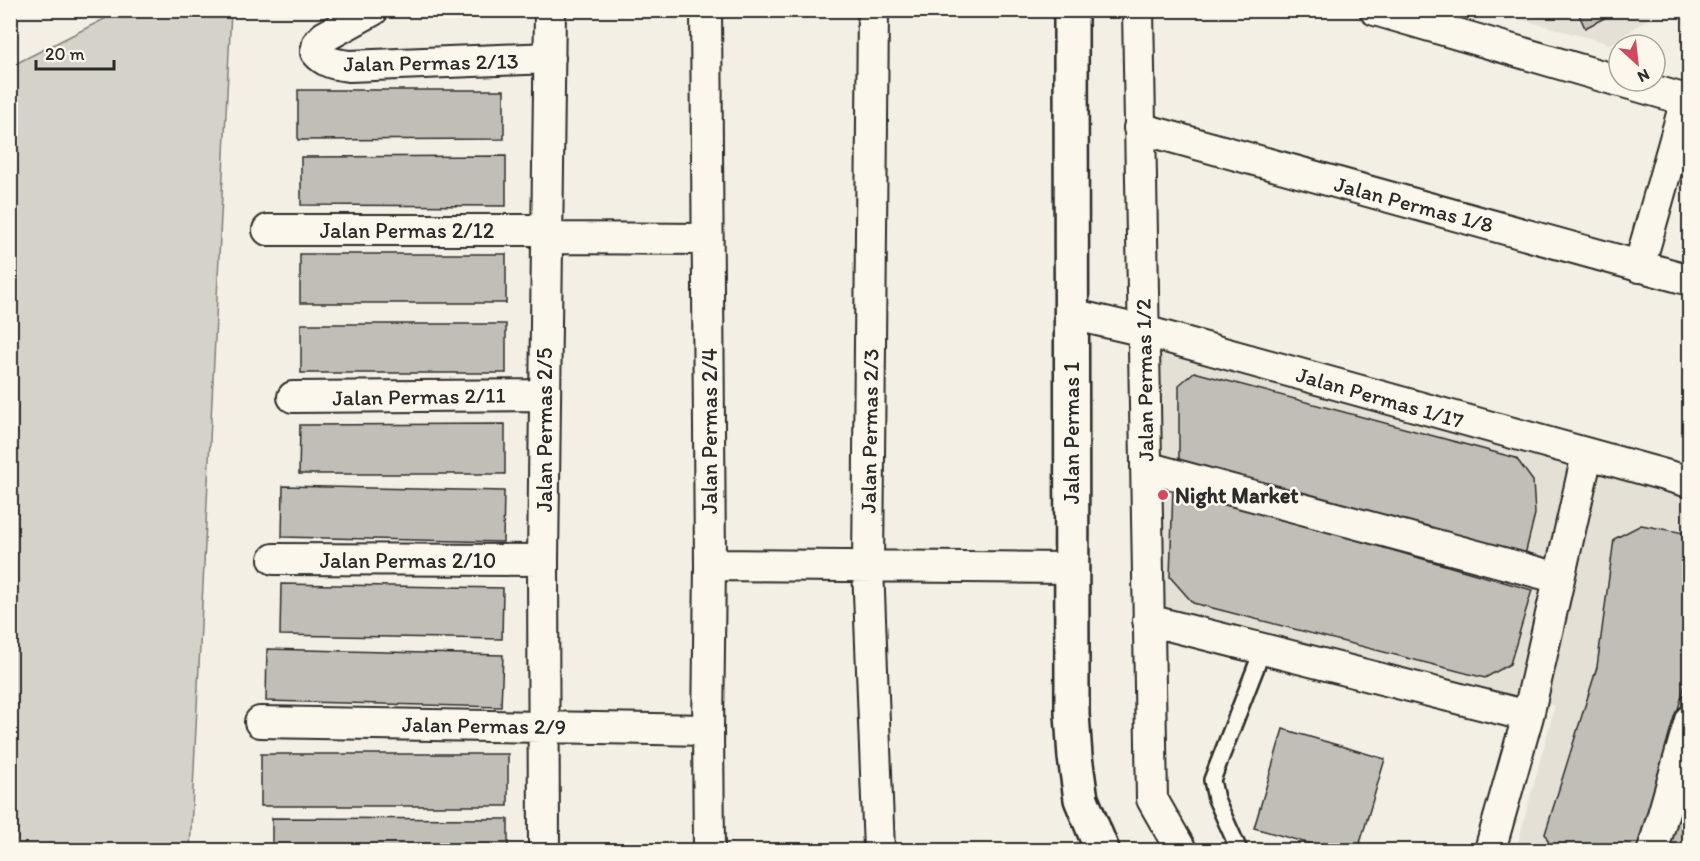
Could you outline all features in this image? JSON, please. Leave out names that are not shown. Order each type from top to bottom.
[{"type":"street","name":"Jalan Permas 2/13","points":[[373,10],[324,37],[318,43],[316,52],[331,64],[349,66],[550,58]]},
{"type":"street","name":"Jalan Permas 2/5","points":[[544,850],[542,726],[544,395],[550,10]]},
{"type":"street","name":"Jalan Permas 2/4","points":[[706,10],[710,566],[709,850]]},
{"type":"street","name":"Jalan Permas 2/3","points":[[873,10],[868,567],[880,847]]},
{"type":"street","name":"Jalan Permas 1","points":[[1071,10],[1072,714],[1081,799],[1102,850]]},
{"type":"street","name":"Jalan Permas 1/2","points":[[1138,10],[1152,799],[1181,850]]},
{"type":"street","points":[[1375,10],[1607,77]]},
{"type":"street","points":[[1639,267],[1688,100],[1663,93]]},
{"type":"street","name":"Jalan Permas 1/8","points":[[1139,128],[1689,280]]},
{"type":"street","name":"Jalan Permas 2/12","points":[[268,230],[707,239]]},
{"type":"street","name":"Jalan Permas 1/17","points":[[1071,314],[1144,331],[1689,482]]},
{"type":"street","name":"Jalan Permas 2/11","points":[[293,397],[544,395]]},
{"type":"street","points":[[1490,850],[1528,716],[1587,455]]},
{"type":"street","points":[[1146,468],[1559,578]]},
{"type":"street","name":"Jalan Permas 2/10","points":[[273,559],[543,560]]},
{"type":"street","points":[[710,566],[1071,568]]},
{"type":"street","points":[[1148,620],[1528,716]]},
{"type":"street","points":[[1653,850],[1689,720]]},
{"type":"street","name":"Jalan Permas 2/9","points":[[260,722],[708,730]]},
{"type":"lane","points":[[1239,850],[1216,799],[1212,780],[1263,649]]},
{"type":"shaded area","points":[[122,10],[231,11],[190,850],[11,850],[11,66]]},
{"type":"shaded area","points":[[1490,11],[1659,11],[1627,33],[1607,33],[1607,43]]},
{"type":"shaded area","points":[[1160,354],[1524,451],[1689,499],[1689,850],[1516,850],[1555,706],[1163,609]]},
{"type":"building","points":[[1577,10],[1620,10],[1585,28]]},
{"type":"building","points":[[298,90],[504,90],[504,139],[298,140]]},
{"type":"building","points":[[506,156],[506,206],[301,205],[301,157]]},
{"type":"building","points":[[300,254],[506,254],[506,303],[300,303]]},
{"type":"building","points":[[301,324],[506,324],[506,373],[301,373]]},
{"type":"building","points":[[1194,372],[1516,458],[1533,481],[1535,514],[1524,559],[1179,468],[1179,385]]},
{"type":"building","points":[[505,424],[505,474],[299,474],[300,425]]},
{"type":"building","points":[[283,486],[504,491],[503,542],[282,537]]},
{"type":"building","points":[[1173,488],[1532,590],[1510,664],[1485,678],[1193,603],[1170,577]]},
{"type":"building","points":[[1641,525],[1690,534],[1690,658],[1683,692],[1637,850],[1552,850],[1545,834],[1597,667],[1614,539]]},
{"type":"building","points":[[281,584],[503,588],[502,639],[280,635]]},
{"type":"building","points":[[267,649],[503,655],[501,707],[266,701]]},
{"type":"building","points":[[1283,729],[1385,759],[1358,850],[1332,850],[1254,828]]},
{"type":"building","points":[[1690,747],[1690,850],[1658,850]]},
{"type":"building","points":[[261,754],[508,754],[508,806],[261,806]]},
{"type":"building","points":[[272,818],[508,819],[508,850],[272,850]]},
{"type":"place","name":"Night Market","points":[[1163,495]]}]
